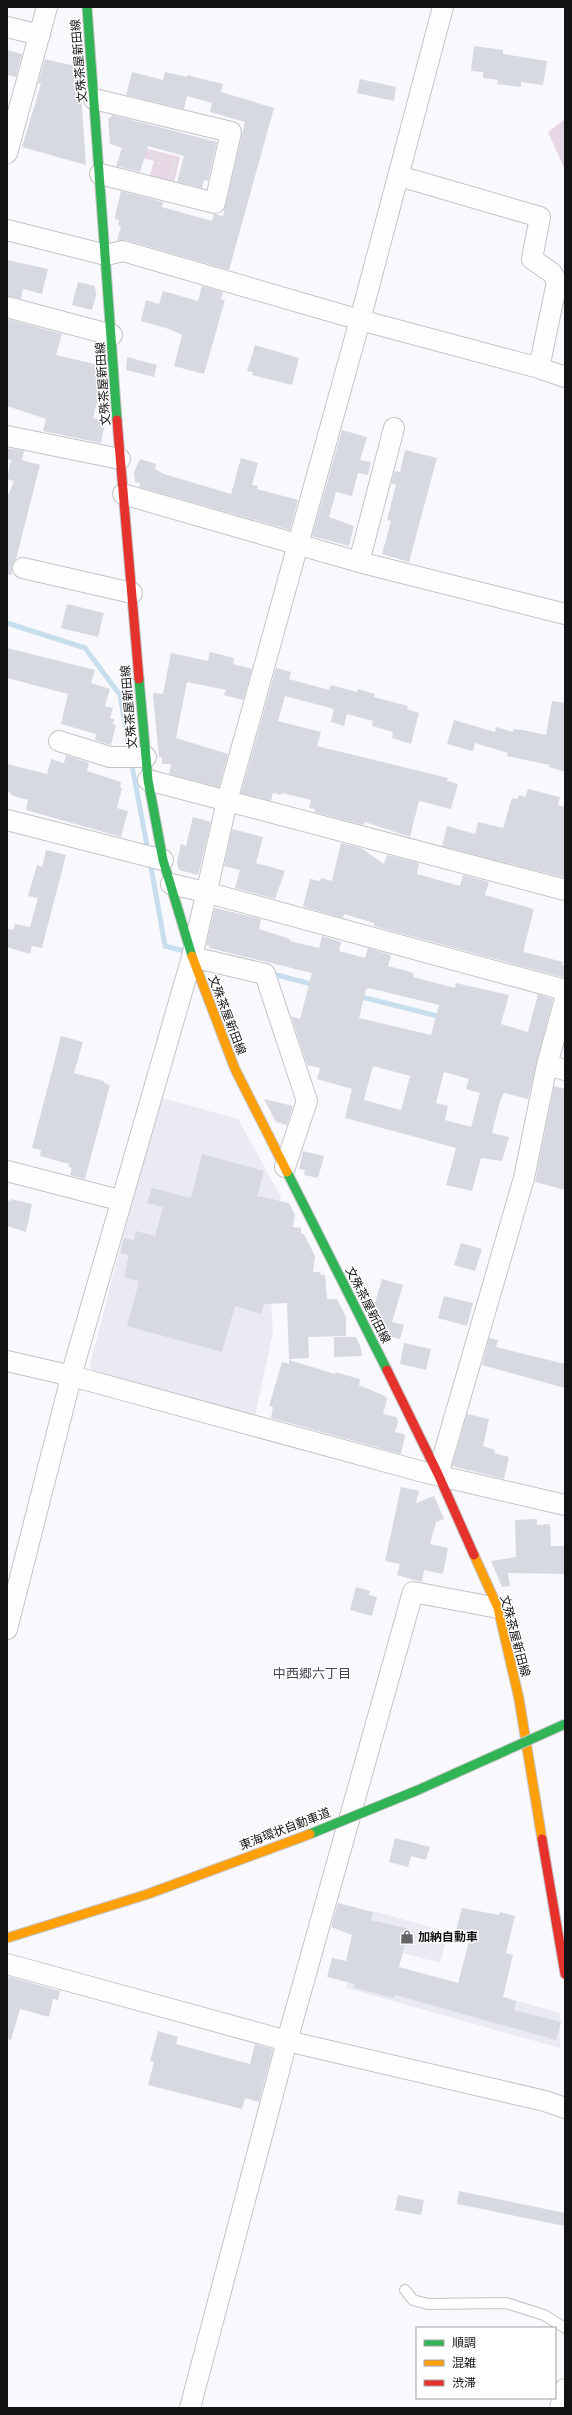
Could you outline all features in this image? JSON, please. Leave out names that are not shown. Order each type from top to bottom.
[{"type":"main road","name":"文殊茶屋新田線","points":[[87,7],[120,459],[146,758],[148,780],[163,860],[192,957],[235,1069],[270,1142],[285,1167],[438,1474],[498,1608],[519,1699],[565,1974]]},
{"type":"main road","name":"東海環状自動車道","points":[[7,1938],[168,1887],[319,1830],[488,1760],[565,1724]]},
{"type":"street","points":[[7,153],[14,93],[40,35],[47,7]]},
{"type":"street","points":[[7,1629],[72,1376],[120,1200],[192,957],[227,801],[299,545],[443,7]]},
{"type":"street","points":[[7,26],[40,35]]},
{"type":"street","points":[[94,99],[231,132],[214,203],[100,174]]},
{"type":"street","points":[[399,176],[540,217],[532,259],[552,273],[557,282],[539,368]]},
{"type":"street","points":[[7,230],[106,254],[123,251],[360,320],[539,368],[565,377]]},
{"type":"street","points":[[7,307],[112,335]]},
{"type":"street","points":[[359,562],[394,428]]},
{"type":"street","points":[[7,436],[120,459]]},
{"type":"street","points":[[124,494],[359,562],[565,614]]},
{"type":"street","points":[[23,568],[132,593]]},
{"type":"street","points":[[58,741],[110,757],[146,758]]},
{"type":"street","points":[[148,780],[565,890]]},
{"type":"street","points":[[7,820],[163,860]]},
{"type":"street","points":[[171,884],[206,892],[565,990]]},
{"type":"street","points":[[192,957],[265,974],[306,1101],[285,1167]]},
{"type":"street","points":[[438,1474],[556,1068],[565,999]]},
{"type":"street","points":[[7,1171],[120,1200]]},
{"type":"street","points":[[7,1361],[72,1376],[438,1474],[565,1505]]},
{"type":"street","points":[[190,2408],[287,2041],[413,1592],[498,1608]]},
{"type":"street","points":[[7,1964],[287,2041],[545,2101],[565,2108]]},
{"type":"street","points":[[560,2408],[565,2389]]},
{"type":"lane","points":[[404,2290],[413,2300],[428,2304],[506,2303],[544,2315],[565,2328]]},
{"type":"path","points":[[150,154],[161,157]]},
{"type":"shaded area","points":[[565,119],[565,170],[548,132]]},
{"type":"shaded area","points":[[145,148],[180,157],[173,188],[148,182],[154,161],[143,158]]},
{"type":"shaded area","points":[[159,1097],[238,1119],[281,1197],[269,1259],[273,1332],[255,1416],[93,1374],[90,1365]]},
{"type":"shaded area","name":"加納自動車","points":[[373,1911],[449,1932],[440,1963],[365,1943]]},
{"type":"shaded area","points":[[356,1955],[560,2013],[560,2048],[346,1988]]},
{"type":"building","points":[[474,46],[503,50],[503,54],[547,61],[543,85],[521,82],[521,87],[497,84],[498,80],[483,78],[483,72],[471,71]]},
{"type":"building","points":[[7,50],[22,54],[16,77],[7,75]]},
{"type":"building","points":[[45,59],[79,67],[80,77],[75,93],[81,94],[86,165],[22,147],[41,84],[38,83]]},
{"type":"building","points":[[132,72],[163,80],[165,72],[187,77],[188,75],[223,84],[221,92],[274,108],[229,270],[126,240],[117,241],[121,226],[118,225],[119,220],[115,219],[115,216],[121,191],[163,202],[162,207],[212,221],[214,214],[223,216],[245,122],[210,112],[212,103],[187,96],[184,109],[126,95]]},
{"type":"building","points":[[360,79],[396,87],[394,101],[357,93]]},
{"type":"building","points":[[112,115],[217,142],[208,181],[204,180],[202,188],[177,182],[184,156],[148,146],[140,172],[116,166],[122,148],[110,144],[108,118],[111,118]]},
{"type":"building","points":[[7,260],[48,269],[42,294],[23,289],[21,299],[7,296]]},
{"type":"building","points":[[78,282],[95,286],[96,296],[92,310],[72,305]]},
{"type":"building","points":[[202,286],[223,292],[221,299],[225,300],[204,374],[174,366],[182,335],[169,329],[141,321],[146,300],[159,304],[163,291],[198,301]]},
{"type":"building","points":[[7,319],[62,334],[56,355],[99,365],[96,377],[102,379],[102,383],[93,418],[105,422],[101,443],[43,431],[46,419],[7,406]]},
{"type":"building","points":[[255,345],[299,358],[292,385],[252,375],[253,372],[247,371]]},
{"type":"building","points":[[127,357],[157,365],[154,377],[126,370]]},
{"type":"building","points":[[342,430],[367,437],[360,460],[371,462],[368,475],[358,473],[352,496],[336,492],[329,517],[354,526],[349,546],[312,536]]},
{"type":"building","points":[[7,448],[24,451],[22,460],[40,465],[16,559],[12,565],[12,575],[7,574],[7,498],[14,481],[7,479],[11,460],[7,459]]},
{"type":"building","points":[[405,450],[437,458],[409,562],[382,554],[391,521],[387,520],[396,485],[391,483],[395,471],[400,472]]},
{"type":"building","points":[[241,458],[258,463],[252,485],[258,486],[257,489],[298,500],[290,530],[139,487],[140,483],[135,482],[134,472],[140,459],[156,464],[155,469],[164,474],[231,494]]},
{"type":"building","points":[[67,604],[104,613],[98,637],[61,628]]},
{"type":"building","points":[[7,648],[95,670],[91,683],[110,689],[105,706],[113,708],[110,718],[114,719],[113,724],[116,725],[111,745],[95,740],[96,734],[61,724],[68,694],[7,678]]},
{"type":"building","points":[[210,652],[234,658],[233,664],[252,669],[243,700],[224,695],[226,690],[187,682],[176,738],[228,754],[219,787],[169,774],[171,764],[162,764],[162,757],[159,757],[153,696],[154,693],[163,694],[171,653],[208,661]]},
{"type":"building","points":[[276,668],[291,672],[289,679],[329,690],[331,685],[357,692],[358,689],[375,694],[374,697],[408,706],[407,709],[419,713],[411,744],[392,738],[393,732],[372,726],[373,721],[347,714],[344,726],[331,722],[334,709],[285,696],[278,721],[321,732],[317,746],[448,778],[447,781],[458,784],[451,809],[419,801],[410,837],[365,822],[364,825],[314,812],[315,809],[309,808],[311,800],[282,793],[281,795],[273,793],[271,801],[241,793]]},
{"type":"building","points":[[552,701],[565,703],[565,772],[549,767],[550,765],[507,756],[508,753],[475,743],[473,751],[447,744],[454,720],[495,732],[496,727],[513,732],[513,729],[546,735]]},
{"type":"building","points":[[66,755],[89,763],[87,771],[121,782],[120,787],[122,788],[117,808],[128,811],[121,837],[26,810],[28,800],[11,795],[11,793],[7,792],[7,764],[47,774],[51,759],[64,763]]},
{"type":"building","points":[[528,789],[560,797],[558,805],[565,807],[565,878],[442,846],[447,826],[475,834],[478,822],[503,828],[512,798],[518,799],[519,795],[525,797]]},
{"type":"building","points":[[193,817],[211,822],[198,875],[179,870],[177,862],[181,844],[186,846]]},
{"type":"building","points":[[232,829],[263,837],[256,863],[285,871],[275,899],[235,888],[240,870],[224,866]]},
{"type":"building","points":[[341,843],[361,848],[384,864],[387,855],[419,863],[417,874],[460,886],[463,875],[489,882],[485,895],[534,909],[524,952],[563,962],[562,965],[565,966],[565,978],[374,926],[374,923],[344,914],[343,918],[304,907],[310,879],[320,881],[321,878],[332,881]]},
{"type":"building","points":[[46,850],[66,855],[42,948],[32,946],[30,954],[7,947],[7,928],[13,930],[15,924],[30,927],[38,898],[28,896],[37,865],[42,867]]},
{"type":"building","points":[[215,908],[261,919],[259,929],[290,939],[290,941],[319,948],[322,936],[341,942],[339,951],[365,958],[368,948],[391,955],[388,966],[414,973],[413,977],[455,988],[456,983],[509,995],[501,1024],[528,1032],[538,994],[553,999],[528,1099],[504,1093],[500,1101],[492,1133],[509,1137],[502,1161],[481,1158],[472,1191],[446,1185],[456,1148],[345,1118],[352,1089],[317,1079],[320,1068],[307,1065],[291,1016],[300,1019],[312,973],[209,948],[210,946],[206,945]],"holes":[[[369,988],[439,1005],[431,1035],[359,1018],[366,989]],[[373,1066],[410,1076],[401,1110],[364,1100]],[[444,1072],[469,1079],[466,1089],[480,1093],[471,1127],[445,1120],[448,1106],[436,1103]]]},
{"type":"building","points":[[61,1036],[83,1042],[74,1073],[104,1081],[104,1083],[110,1085],[85,1179],[70,1175],[72,1168],[69,1167],[69,1164],[40,1156],[41,1150],[32,1148]]},
{"type":"building","points":[[554,1086],[565,1089],[565,1190],[535,1182]]},
{"type":"building","points":[[264,1099],[293,1106],[287,1125],[276,1122]]},
{"type":"building","points":[[303,1151],[324,1156],[318,1178],[304,1175],[305,1170],[299,1169]]},
{"type":"building","points":[[202,1154],[264,1171],[257,1196],[289,1203],[295,1215],[293,1227],[301,1228],[301,1234],[304,1234],[315,1256],[313,1272],[320,1272],[321,1275],[325,1275],[327,1299],[337,1299],[346,1317],[346,1336],[308,1337],[309,1358],[289,1359],[287,1303],[264,1304],[261,1314],[235,1306],[222,1352],[127,1326],[139,1281],[124,1277],[129,1255],[120,1253],[124,1238],[134,1240],[136,1231],[155,1236],[163,1207],[147,1203],[152,1188],[191,1198]]},
{"type":"building","points":[[11,1199],[32,1204],[26,1232],[7,1226],[7,1200],[11,1201]]},
{"type":"building","points":[[461,1243],[482,1249],[475,1271],[454,1265]]},
{"type":"building","points":[[382,1279],[403,1285],[392,1322],[404,1325],[400,1339],[387,1336],[386,1341],[372,1313]]},
{"type":"building","points":[[444,1296],[473,1303],[467,1326],[438,1318]]},
{"type":"building","points":[[334,1337],[356,1337],[361,1348],[362,1356],[334,1357]]},
{"type":"building","points":[[489,1338],[498,1340],[496,1347],[565,1364],[565,1388],[482,1365]]},
{"type":"building","points":[[404,1343],[431,1349],[426,1370],[400,1364]]},
{"type":"building","points":[[289,1360],[335,1374],[335,1372],[360,1379],[359,1385],[385,1396],[387,1399],[383,1414],[396,1417],[398,1422],[395,1432],[404,1434],[405,1436],[401,1454],[271,1418],[273,1407],[269,1406],[282,1362],[289,1364]]},
{"type":"building","points":[[467,1414],[489,1419],[483,1446],[495,1450],[494,1453],[509,1457],[504,1479],[452,1466]]},
{"type":"building","points":[[401,1487],[419,1491],[416,1503],[434,1496],[444,1519],[436,1522],[430,1544],[448,1548],[443,1574],[424,1570],[422,1582],[397,1575],[400,1564],[385,1561]]},
{"type":"building","points":[[537,1519],[537,1525],[550,1524],[551,1546],[565,1546],[565,1574],[508,1573],[510,1586],[502,1587],[491,1561],[516,1557],[515,1520]]},
{"type":"building","points":[[356,1587],[370,1591],[369,1595],[377,1597],[372,1616],[350,1610]]},
{"type":"building","points":[[395,1838],[430,1847],[426,1860],[411,1856],[408,1867],[389,1862]]},
{"type":"building","points":[[338,1903],[373,1912],[371,1920],[409,1929],[399,1967],[458,1983],[471,1934],[456,1930],[462,1908],[499,1915],[500,1912],[515,1916],[506,1953],[513,1955],[503,1997],[516,2001],[514,2010],[561,2022],[556,2040],[395,1995],[394,1998],[354,1988],[355,1984],[327,1977],[332,1958],[346,1961],[352,1935],[331,1927]]},
{"type":"building","points":[[7,1976],[60,1991],[58,2000],[53,1999],[49,2017],[20,2009],[11,2040],[7,2039]]},
{"type":"building","points":[[158,2031],[178,2037],[176,2044],[250,2064],[255,2044],[273,2049],[259,2102],[245,2098],[242,2109],[148,2085],[154,2062],[150,2061]]},
{"type":"building","points":[[459,2191],[565,2213],[565,2226],[457,2204]]},
{"type":"building","points":[[398,2195],[424,2200],[421,2215],[395,2210]]},
{"type":"waterway","points":[[7,623],[85,648],[120,695],[130,752]]},
{"type":"waterway","points":[[131,760],[148,851]]},
{"type":"waterway","points":[[150,861],[165,946],[184,951]]},
{"type":"waterway","points":[[269,973],[315,985]]},
{"type":"waterway","points":[[358,996],[441,1017]]},
{"type":"traffic: fast","points":[[87,7],[117,420]]},
{"type":"traffic: fast","points":[[139,679],[148,780],[163,860],[192,956]]},
{"type":"traffic: fast","points":[[287,1172],[387,1370]]},
{"type":"traffic: fast","points":[[310,1834],[418,1790],[565,1724]]},
{"type":"traffic: slow","points":[[192,956],[235,1069],[287,1172]]},
{"type":"traffic: slow","points":[[474,1555],[498,1608],[519,1699],[542,1839]]},
{"type":"traffic: slow","points":[[7,1938],[148,1894],[310,1834]]},
{"type":"traffic: jam","points":[[117,420],[139,679]]},
{"type":"traffic: jam","points":[[387,1370],[438,1474],[474,1555]]},
{"type":"traffic: jam","points":[[542,1839],[565,1974]]},
{"type":"place","name":"加納自動車","points":[[407,1937]]},
{"type":"district","name":"中西郷六丁目","points":[[312,1673]]}]
